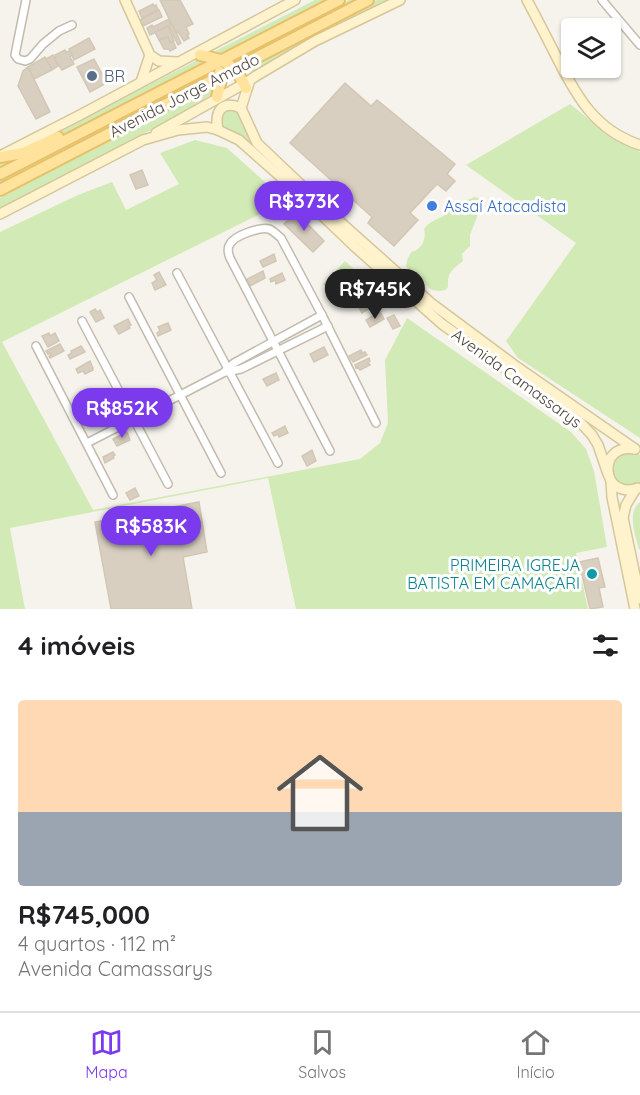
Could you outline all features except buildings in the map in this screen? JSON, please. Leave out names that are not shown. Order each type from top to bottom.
[{"type":"main road","name":"Avenida Jorge Amado","points":[[0,174],[339,0]]},
{"type":"main road","name":"Avenida Jorge Amado","points":[[1,190],[368,0]]},
{"type":"main road","points":[[196,55],[235,69],[247,84]]},
{"type":"main road","points":[[217,98],[222,76],[219,62]]},
{"type":"main road","points":[[0,157],[23,153],[61,135],[87,129]]},
{"type":"street","points":[[26,0],[15,55],[18,59],[27,61],[43,44],[72,25]]},
{"type":"street","points":[[125,0],[150,55],[159,61],[179,62]]},
{"type":"street","name":"Avenida Jorge Amado","points":[[0,157],[196,55],[295,0]]},
{"type":"street","points":[[0,214],[247,84],[315,41],[400,0]]},
{"type":"street","points":[[527,0],[583,104],[611,131],[640,145]]},
{"type":"street","points":[[602,0],[640,45]]},
{"type":"street","points":[[141,82],[150,55]]},
{"type":"street","points":[[143,140],[178,130],[207,128],[218,130],[217,113],[227,106],[241,108],[247,84]]},
{"type":"street","name":"Avenida Camassarys","points":[[241,108],[257,142],[337,219],[431,303],[517,367],[638,451]]},
{"type":"street","name":"Avenida Camassarys","points":[[218,130],[239,140],[442,324],[579,421],[592,435],[609,477],[635,609]]},
{"type":"street","points":[[330,451],[230,258],[228,248],[232,241],[259,229],[267,228],[281,238],[376,423]]},
{"type":"street","points":[[177,273],[227,371],[278,463]]},
{"type":"street","points":[[129,297],[221,473]]},
{"type":"street","points":[[227,371],[234,363],[322,315]]},
{"type":"street","points":[[82,321],[168,484]]},
{"type":"street","points":[[87,443],[227,371],[241,369],[328,326]]},
{"type":"street","points":[[36,346],[113,495]]},
{"type":"street","points":[[638,451],[629,448],[617,452],[609,462],[609,477],[621,489],[638,488]]},
{"type":"street","points":[[638,488],[626,505],[623,518],[640,599]]},
{"type":"green space","points":[[315,0],[332,0],[0,171],[0,161]]},
{"type":"green space","points":[[349,0],[362,0],[247,58],[245,54]]},
{"type":"green space","points":[[377,0],[390,0],[362,12],[252,73],[248,66]]},
{"type":"green space","points":[[214,69],[218,73],[0,184],[0,179]]},
{"type":"green space","points":[[217,83],[216,90],[211,95],[170,120],[0,208],[0,198],[54,166]]},
{"type":"green space","points":[[570,104],[611,137],[640,152],[640,438],[518,358],[506,341],[576,243],[466,165]]},
{"type":"green space","points":[[227,108],[239,112],[251,140],[248,142],[220,124],[222,112]]},
{"type":"green space","points":[[195,140],[227,148],[284,199],[264,212],[2,342],[93,510],[360,459],[380,443],[388,423],[385,360],[407,318],[571,432],[586,449],[594,471],[607,547],[576,553],[588,609],[296,609],[268,478],[10,528],[25,609],[0,609],[0,232],[78,195],[112,182],[126,210],[179,184],[160,153]]},
{"type":"green space","points":[[475,197],[481,202],[470,235],[470,246],[462,254],[463,261],[449,275],[448,287],[440,291],[433,290],[421,277],[407,268],[408,257],[422,245],[425,238],[424,229],[429,223],[445,215],[456,204]]},
{"type":"green space","points":[[345,261],[358,273],[337,296],[323,284]]},
{"type":"green space","points":[[637,453],[640,455],[640,484],[627,488],[612,480],[611,463],[618,454]]},
{"type":"green space","points":[[640,502],[640,549],[639,550],[633,518]]},
{"type":"place","name":"BR","points":[[92,76]]},
{"type":"place","name":"Assaí Atacadista","points":[[432,206]]},
{"type":"place","name":"PRIMEIRA IGREJA BATISTA EM CAMAÇARI","points":[[592,574]]}]
